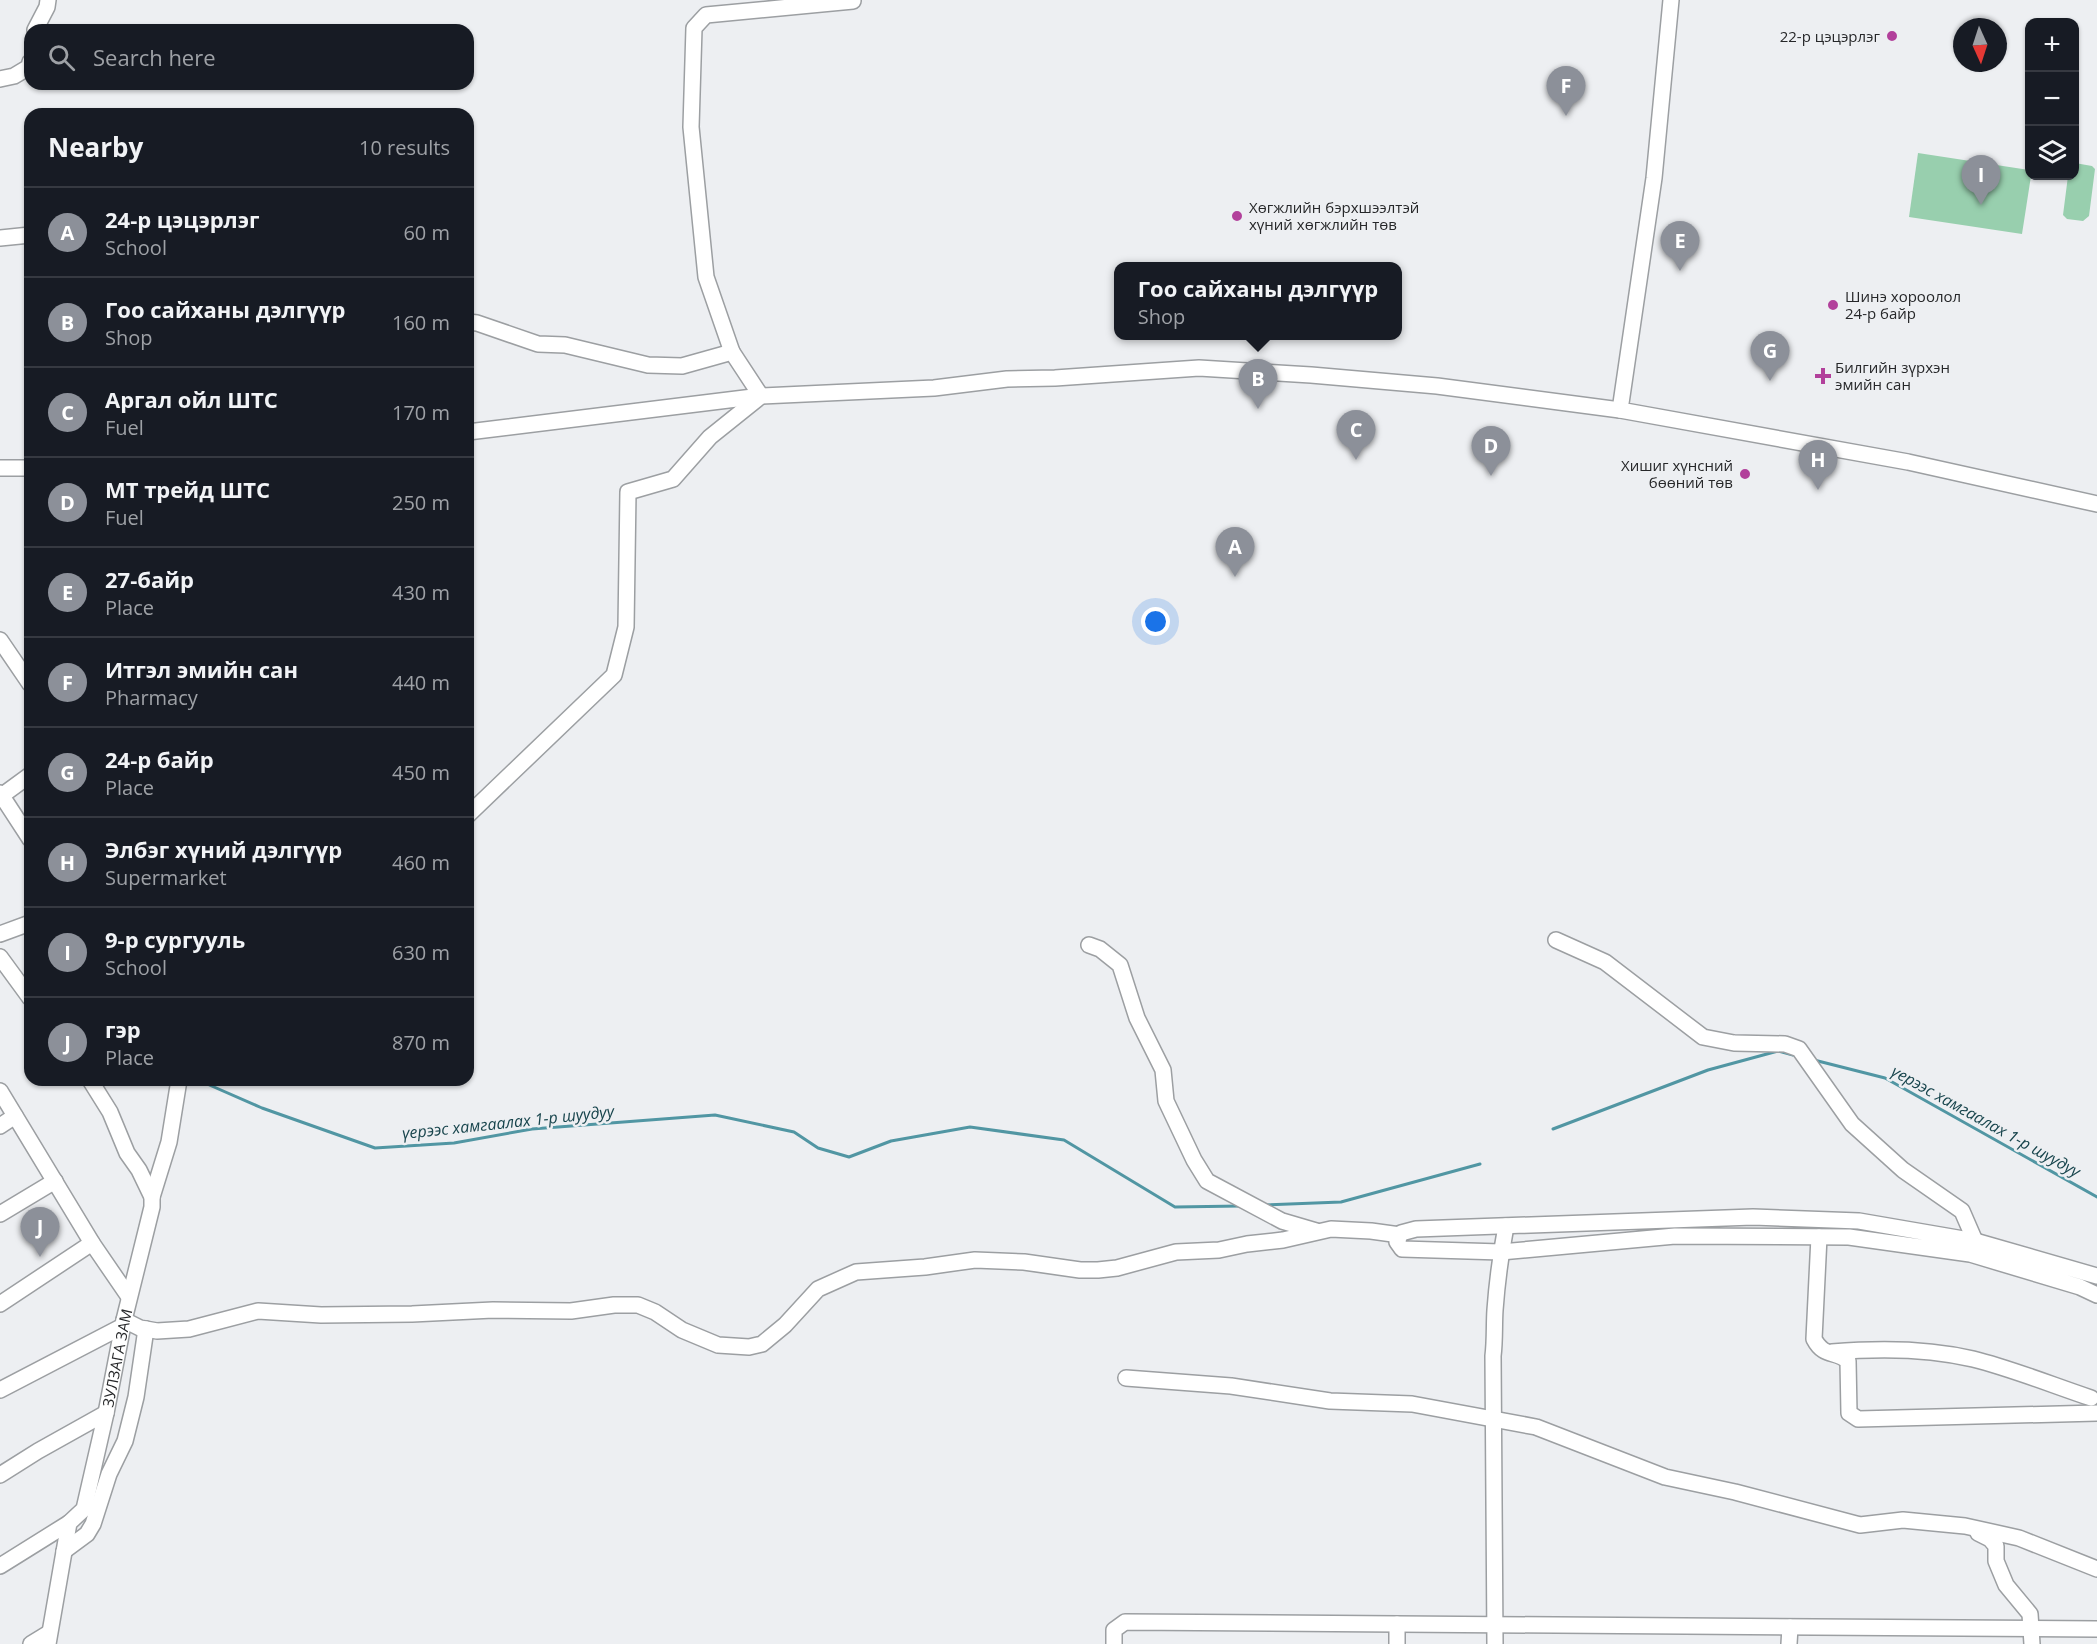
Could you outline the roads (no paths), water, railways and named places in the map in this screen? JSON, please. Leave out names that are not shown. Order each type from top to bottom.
[{"type":"street","points":[[42,24],[48,0]]},
{"type":"street","points":[[1620,410],[1654,178],[1671,0]]},
{"type":"street","points":[[761,396],[732,352],[706,278],[691,128],[694,28],[706,7],[853,2]]},
{"type":"street","points":[[0,79],[14,76],[24,70]]},
{"type":"street","points":[[0,237],[24,236]]},
{"type":"street","points":[[474,323],[538,344],[565,345],[648,365],[682,366],[732,352]]},
{"type":"street","points":[[474,431],[761,396],[934,388],[1007,379],[1110,375],[1199,368],[1437,386],[1620,410],[1908,462],[2097,504]]},
{"type":"street","points":[[474,809],[614,675],[626,627],[628,492],[673,479],[710,437],[761,396]]},
{"type":"street","points":[[0,468],[24,468]]},
{"type":"street","points":[[0,640],[24,675]]},
{"type":"street","points":[[24,780],[1,795],[24,830]]},
{"type":"street","points":[[0,934],[24,925]]},
{"type":"street","points":[[1556,940],[1605,962],[1703,1037],[1734,1043],[1785,1044],[1799,1049],[1852,1124],[1903,1170],[1962,1211],[1975,1241]]},
{"type":"street","points":[[1089,945],[1100,949],[1120,965],[1137,1018],[1163,1070],[1166,1101],[1194,1160],[1207,1181],[1282,1221],[1319,1232]]},
{"type":"street","points":[[0,957],[24,990]]},
{"type":"street","points":[[94,1086],[110,1112],[127,1153],[139,1170],[152,1197]]},
{"type":"street","name":"ЗУЛЗАГА ЗАМ","points":[[49,1638],[69,1523],[84,1509],[106,1413],[123,1323],[152,1207],[152,1197],[169,1142],[178,1086]]},
{"type":"street","points":[[0,1091],[92,1243],[129,1297]]},
{"type":"street","points":[[0,1126],[15,1116]]},
{"type":"street","points":[[0,1214],[55,1181]]},
{"type":"street","points":[[0,1390],[123,1323],[157,1331],[189,1329],[258,1311],[321,1315],[412,1314],[493,1310],[571,1311],[614,1305],[638,1305],[655,1312],[682,1330],[718,1345],[749,1347],[762,1344],[785,1325],[818,1289],[856,1272],[926,1267],[975,1260],[1024,1262],[1080,1270],[1098,1270],[1116,1268],[1176,1252],[1219,1250],[1282,1240],[1331,1228],[1400,1235],[1416,1229],[1753,1217],[1859,1221],[1975,1241],[2097,1276]]},
{"type":"street","points":[[1495,1644],[1493,1420],[1495,1311],[1506,1226]]},
{"type":"street","points":[[1400,1235],[1397,1242],[1402,1249],[1502,1252],[1675,1236],[1849,1237],[1970,1254],[2080,1287],[2097,1295]]},
{"type":"street","points":[[1819,1237],[1814,1339],[1818,1348],[1826,1353],[1842,1356],[1848,1361],[1849,1413],[1858,1419],[2097,1413]]},
{"type":"street","points":[[0,1304],[92,1243]]},
{"type":"street","points":[[64,1551],[87,1534],[93,1524],[106,1484],[125,1441],[136,1397],[146,1329]]},
{"type":"street","points":[[1826,1353],[1872,1348],[1912,1350],[1973,1359],[2091,1398]]},
{"type":"street","points":[[1126,1378],[1231,1386],[1330,1401],[1412,1404],[1536,1426],[1665,1477],[1735,1492],[1860,1525],[1903,1520],[1965,1526],[2019,1538],[2097,1569]]},
{"type":"street","points":[[0,1475],[106,1413]]},
{"type":"street","points":[[0,1566],[69,1523]]},
{"type":"street","points":[[1965,1526],[1990,1539],[1996,1546],[1996,1561],[2002,1577],[2030,1614],[2032,1637]]},
{"type":"street","points":[[1114,1644],[1114,1630],[1125,1622],[1920,1628],[2032,1637],[2097,1629]]},
{"type":"street","points":[[1397,1624],[1397,1644]]},
{"type":"street","points":[[1789,1644],[1790,1627]]},
{"type":"street","points":[[1920,1628],[1926,1636],[1927,1644]]},
{"type":"street","points":[[1940,1644],[1948,1629]]},
{"type":"street","points":[[31,1644],[49,1638]]},
{"type":"waterway","name":"үерээс хамгаалах 1-р шуудуу","points":[[1553,1129],[1708,1070],[1778,1051],[1793,1055]]},
{"type":"waterway","name":"үерээс хамгаалах 1-р шуудуу","points":[[1814,1060],[1885,1078],[2097,1197]]},
{"type":"waterway","name":"үерээс хамгаалах 1-р шуудуу","points":[[212,1086],[262,1108],[375,1148],[454,1143],[532,1129],[715,1115],[794,1132],[818,1148],[849,1157],[891,1141],[970,1127],[1064,1140],[1175,1207],[1240,1206]]},
{"type":"waterway","name":"үерээс хамгаалах 1-р шуудуу","points":[[1265,1205],[1341,1202],[1480,1164]]},
{"type":"place","name":"22-р цэцэрлэг","points":[[1892,36]]},
{"type":"place","name":"Итгэл эмийн сан","points":[[1566,116]]},
{"type":"place","name":"9-р сургууль","points":[[1981,205]]},
{"type":"place","name":"Хөгжлийн бэрхшээлтэй хүний хөгжлийн төв","points":[[1237,216]]},
{"type":"place","name":"27-байр","points":[[1680,271]]},
{"type":"place","name":"Шинэ хороолол 24-р байр","points":[[1833,305]]},
{"type":"place","name":"Билгийн зүрхэн эмийн сан","points":[[1823,376]]},
{"type":"place","name":"24-р байр","points":[[1770,381]]},
{"type":"place","name":"Гоо сайханы дэлгүүр","points":[[1258,409]]},
{"type":"place","name":"Аргал ойл ШТС","points":[[1356,460]]},
{"type":"place","name":"Хишиг хүнсний бөөний төв","points":[[1745,474]]},
{"type":"place","name":"МТ трейд ШТС","points":[[1491,476]]},
{"type":"place","name":"Элбэг хүний дэлгүүр","points":[[1818,490]]},
{"type":"place","name":"24-р цэцэрлэг","points":[[1235,577]]},
{"type":"place","name":"гэр","points":[[40,1257]]}]
